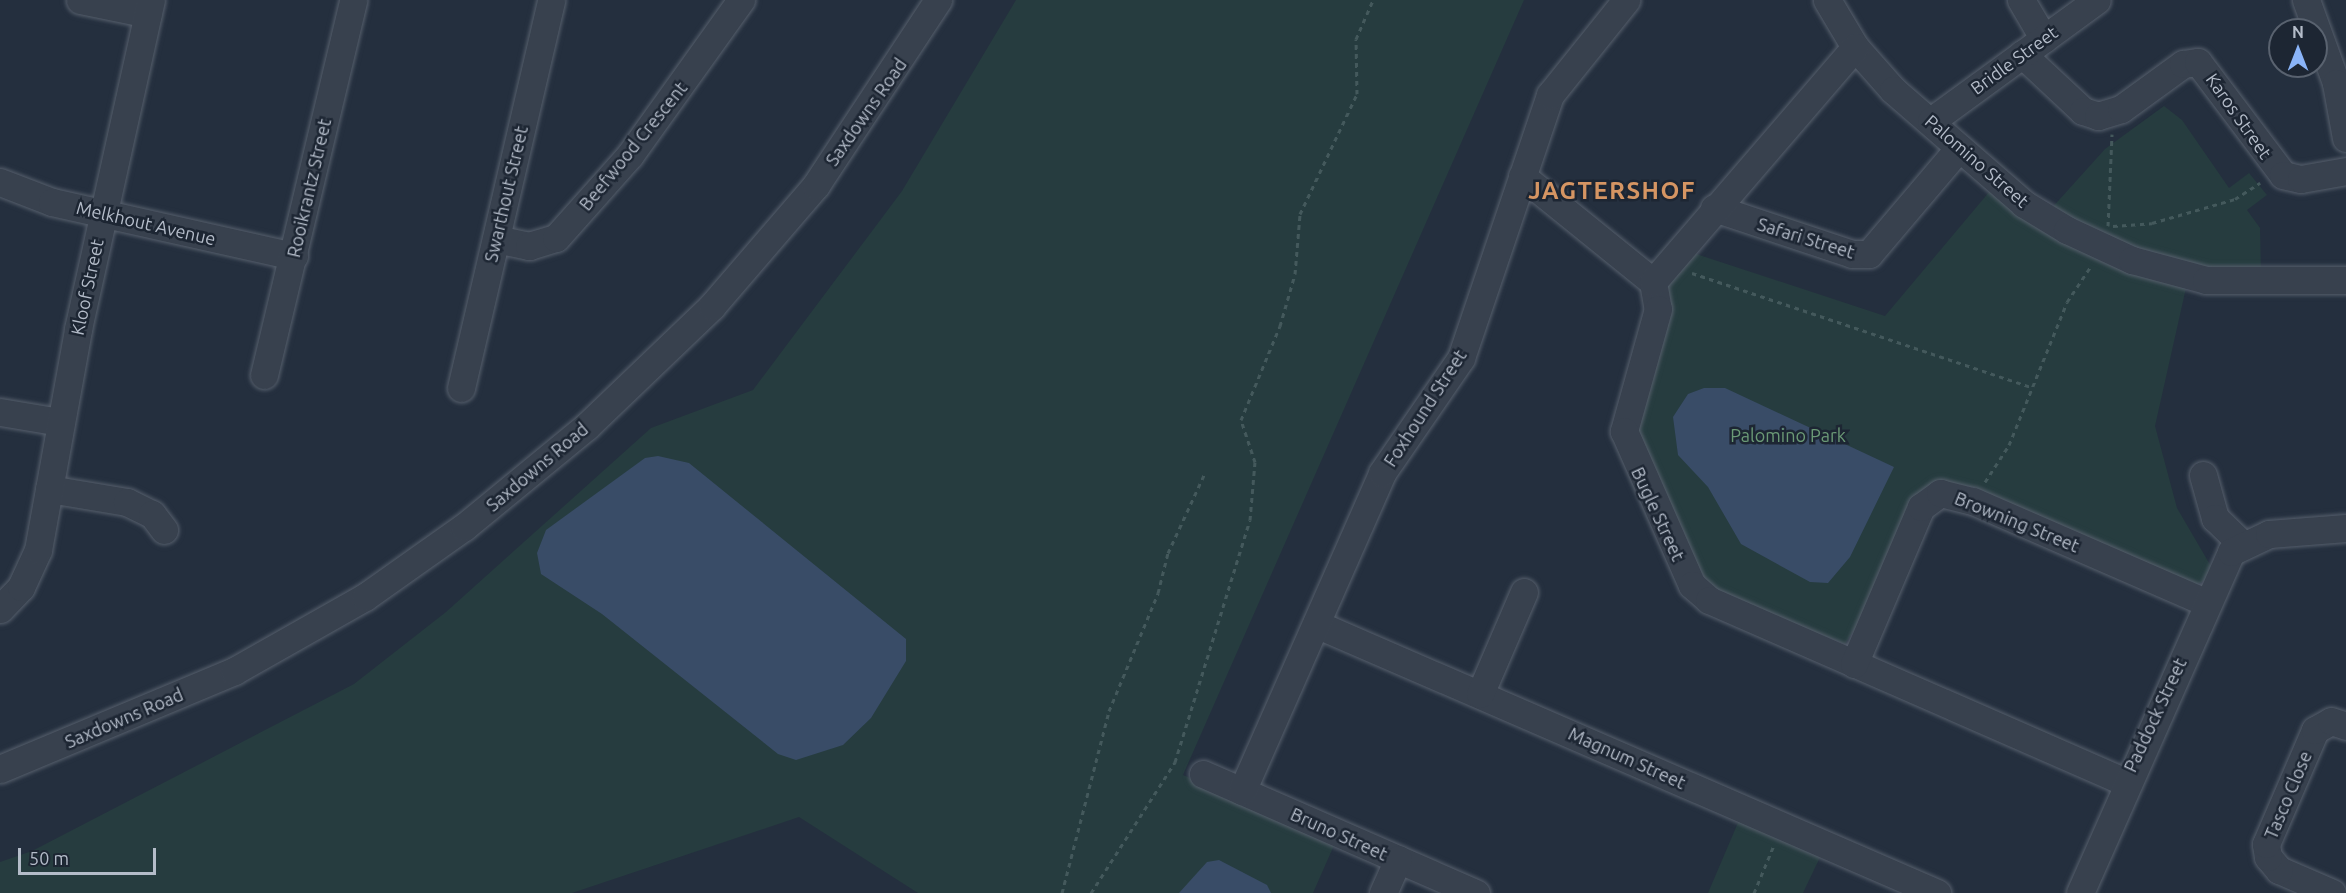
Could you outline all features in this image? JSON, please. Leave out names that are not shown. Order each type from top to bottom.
[{"type":"street","points":[[80,0],[149,7]]},
{"type":"street","name":"Rooikrantz Street","points":[[264,375],[294,256],[352,0]]},
{"type":"street","name":"Swarthout Street","points":[[461,388],[551,0]]},
{"type":"street","name":"Beefwood Crescent","points":[[496,239],[529,246],[556,238],[637,146],[741,0]]},
{"type":"street","name":"Saxdowns Road","points":[[0,769],[234,671],[364,597],[464,527],[579,434],[712,306],[816,185],[939,0]]},
{"type":"street","name":"Foxhound Street","points":[[1242,791],[1382,473],[1461,358],[1550,95],[1626,0]]},
{"type":"street","name":"Palomino Street","points":[[1827,0],[1855,47],[1959,148],[2024,204],[2132,260],[2221,282],[2346,280]]},
{"type":"street","points":[[2021,0],[2033,47],[2083,111],[2108,115]]},
{"type":"street","name":"Bridle Street","points":[[1931,121],[2097,0]]},
{"type":"street","points":[[2309,1],[2341,82],[2346,138]]},
{"type":"street","name":"Kloof Street","points":[[0,609],[28,575],[49,489],[60,422],[103,213],[149,7]]},
{"type":"street","points":[[1522,176],[1661,273],[1714,208],[1855,47]]},
{"type":"street","name":"Karos Street","points":[[2108,115],[2182,64],[2198,62],[2277,170],[2301,179],[2346,171]]},
{"type":"street","name":"Safari Street","points":[[1714,208],[1852,254],[1869,254],[1959,148]]},
{"type":"street","name":"Melkhout Avenue","points":[[0,182],[27,195],[294,256]]},
{"type":"street","name":"Bugle Street","points":[[1661,273],[1658,309],[1624,431],[1686,575],[1709,600],[2125,782]]},
{"type":"street","points":[[0,412],[60,422]]},
{"type":"street","points":[[2203,476],[2215,518],[2241,543],[2269,534],[2346,528]]},
{"type":"street","points":[[49,489],[134,505],[152,514],[164,530]]},
{"type":"street","name":"Browning Street","points":[[1854,664],[1921,507],[1940,494],[1973,501],[2205,602]]},
{"type":"street","name":"Paddock Street","points":[[2080,893],[2125,782],[2205,602],[2222,566],[2241,543]]},
{"type":"street","points":[[1480,694],[1524,592]]},
{"type":"street","name":"Magnum Street","points":[[1316,624],[1937,893]]},
{"type":"street","name":"Tasco Close","points":[[2332,893],[2279,870],[2268,857],[2266,844],[2315,730],[2331,721],[2346,726]]},
{"type":"street","name":"Bruno Street","points":[[1203,774],[1476,893]]},
{"type":"street","points":[[1383,893],[1398,859]]},
{"type":"path","points":[[1090,893],[1175,762],[1250,520],[1255,462],[1241,420],[1280,326],[1295,274],[1300,214],[1357,94],[1356,39],[1373,0]]},
{"type":"path","points":[[2105,236],[2108,226],[2113,137],[2108,115]]},
{"type":"path","points":[[2108,226],[2152,223],[2235,199],[2277,170]]},
{"type":"path","points":[[1973,501],[2009,445],[2067,302],[2095,256]]},
{"type":"path","points":[[1661,273],[2031,387]]},
{"type":"path","points":[[1062,893],[1109,711],[1158,593],[1168,554],[1204,476]]},
{"type":"path","points":[[1754,893],[1778,835]]},
{"type":"green space","points":[[1016,0],[1524,0],[1183,775],[1335,843],[1313,893],[918,893],[799,817],[572,893],[0,893],[0,862],[32,851],[354,684],[446,612],[651,428],[753,390],[902,191]]},
{"type":"green space","points":[[2164,106],[2182,120],[2229,188],[2249,173],[2267,195],[2247,210],[2260,228],[2261,272],[2170,263],[2050,210],[2105,149]]},
{"type":"green space","name":"Palomino Park","points":[[1990,191],[2186,288],[2155,426],[2177,508],[2212,568],[2207,579],[2196,585],[1949,485],[1845,644],[1711,591],[1632,437],[1665,289],[1687,251],[1885,316]]},
{"type":"green space","points":[[1740,818],[1822,853],[1803,893],[1708,893]]},
{"type":"water","points":[[1704,388],[1725,388],[1894,467],[1850,557],[1828,583],[1810,582],[1741,544],[1708,487],[1678,455],[1673,417],[1688,394]]},
{"type":"water","points":[[658,456],[689,463],[906,639],[906,661],[871,718],[843,745],[796,760],[778,754],[602,614],[541,574],[537,553],[546,530],[645,458]]},
{"type":"water","points":[[1219,860],[1267,885],[1271,893],[1179,893],[1207,862]]},
{"type":"district","name":"JAGTERSHOF","points":[[1612,191]]}]
